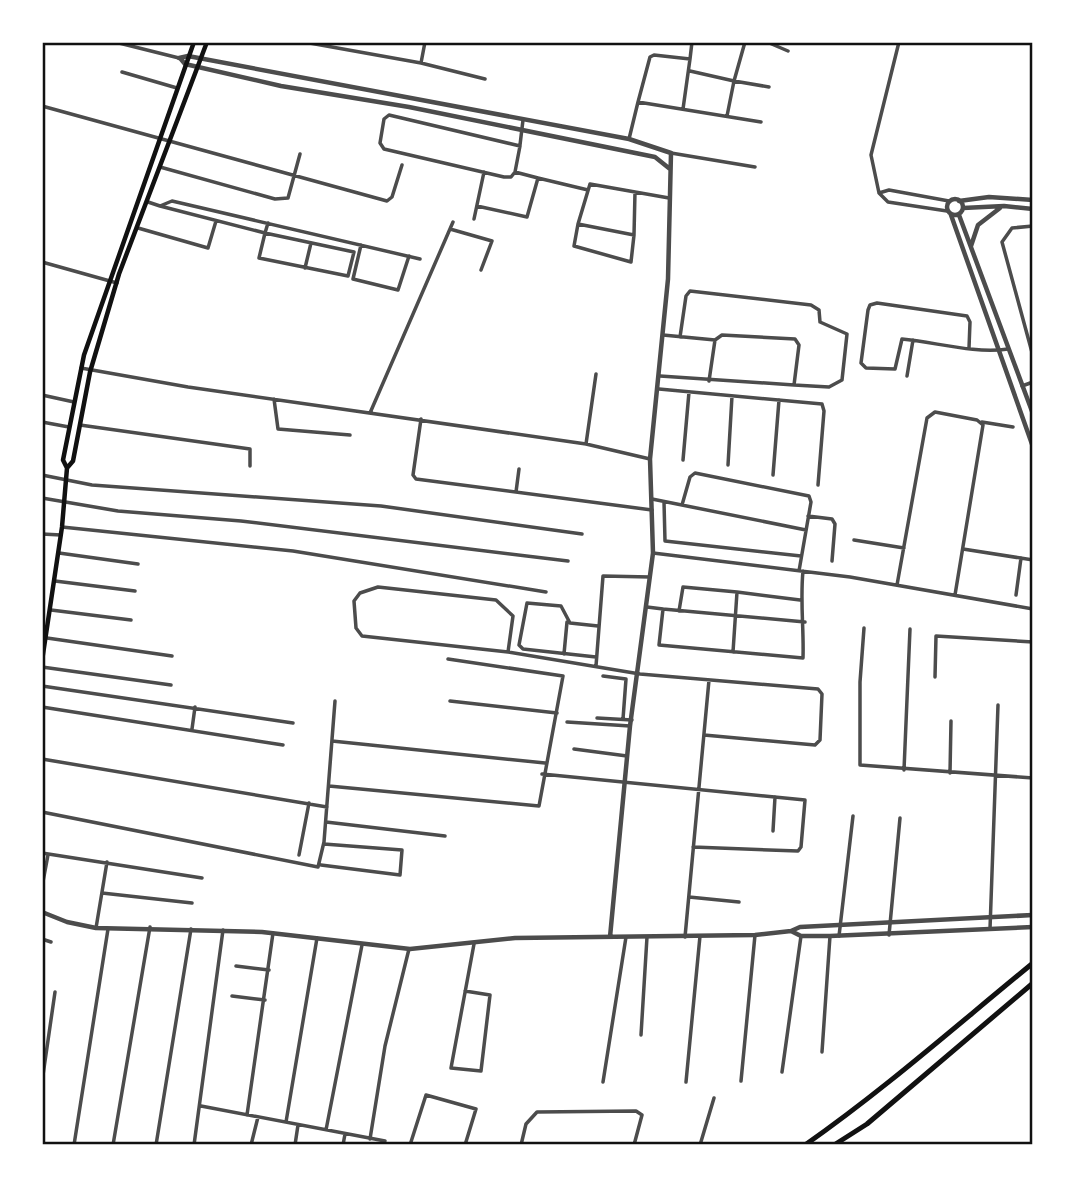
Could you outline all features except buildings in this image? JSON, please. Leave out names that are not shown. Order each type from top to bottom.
[{"type":"main road","points":[[67,468],[63,460],[81,368],[108,280],[194,42]]},
{"type":"main road","points":[[42,661],[59,553],[67,468],[73,461],[90,372],[117,284],[207,42]]},
{"type":"main road","points":[[805,1145],[857,1109],[942,1042],[1033,963]]},
{"type":"main road","points":[[834,1145],[867,1124],[1033,982]]},
{"type":"street","points":[[115,42],[179,58],[201,59],[367,88],[629,139],[671,153],[755,167]]},
{"type":"street","points":[[304,42],[421,63],[485,79]]},
{"type":"street","points":[[421,63],[425,42]]},
{"type":"street","points":[[683,109],[692,42]]},
{"type":"street","points":[[727,116],[745,42]]},
{"type":"street","points":[[767,42],[788,51]]},
{"type":"street","points":[[900,42],[871,155],[879,193],[888,202],[959,215]]},
{"type":"street","points":[[629,139],[650,57],[654,55],[690,59]]},
{"type":"street","points":[[179,58],[185,64],[281,86],[409,107],[655,157],[671,170]]},
{"type":"street","points":[[690,71],[769,88]]},
{"type":"street","points":[[122,72],[177,88]]},
{"type":"street","points":[[638,102],[761,122]]},
{"type":"street","points":[[42,106],[387,201],[392,197],[402,165]]},
{"type":"street","points":[[520,146],[385,117],[380,143],[382,148],[508,178],[515,172],[520,146],[523,120]]},
{"type":"street","points":[[610,937],[627,756],[640,674],[653,554],[650,460],[663,335],[671,153]]},
{"type":"street","points":[[160,167],[275,198],[288,198],[300,154]]},
{"type":"street","points":[[474,219],[484,172]]},
{"type":"street","points":[[515,172],[588,190]]},
{"type":"street","points":[[477,206],[527,217],[538,178]]},
{"type":"street","points":[[635,192],[634,259],[629,262],[574,246],[578,224],[592,183],[669,198]]},
{"type":"street","points":[[879,193],[889,190],[949,201],[989,197],[1033,200]]},
{"type":"street","points":[[160,206],[172,201],[421,259]]},
{"type":"street","points":[[949,201],[949,213],[1033,447]]},
{"type":"street","points":[[959,201],[963,208]]},
{"type":"street","points":[[148,202],[265,233],[354,252],[348,276],[259,258],[265,233],[268,223]]},
{"type":"street","points":[[963,208],[1004,206],[1033,209]]},
{"type":"street","points":[[970,246],[978,225],[985,216],[1004,206]]},
{"type":"street","points":[[963,208],[959,215],[1033,414]]},
{"type":"street","points":[[138,228],[208,248],[216,221]]},
{"type":"street","points":[[370,413],[453,222]]},
{"type":"street","points":[[578,224],[634,234]]},
{"type":"street","points":[[1033,226],[1012,228],[1002,242],[1033,356]]},
{"type":"street","points":[[450,229],[492,241],[481,270]]},
{"type":"street","points":[[305,268],[311,243]]},
{"type":"street","points":[[362,244],[353,279],[398,290],[409,256]]},
{"type":"street","points":[[42,262],[117,284]]},
{"type":"street","points":[[977,293],[986,290]]},
{"type":"street","points":[[660,376],[830,387],[842,380],[847,334],[820,322],[819,310],[811,305],[690,291],[686,296],[680,337]]},
{"type":"street","points":[[969,348],[970,322],[967,316],[873,304],[868,310],[862,366],[895,369],[900,341],[913,340],[969,348],[1008,349]]},
{"type":"street","points":[[663,335],[715,340],[722,335],[795,339],[799,345],[794,385]]},
{"type":"street","points":[[709,381],[715,340]]},
{"type":"street","points":[[907,376],[913,340]]},
{"type":"street","points":[[81,368],[90,372],[421,419],[493,432],[586,443],[650,460]]},
{"type":"street","points":[[586,443],[596,374]]},
{"type":"street","points":[[1022,386],[1033,382]]},
{"type":"street","points":[[659,389],[818,403],[824,406],[818,485]]},
{"type":"street","points":[[683,460],[689,392]]},
{"type":"street","points":[[42,394],[74,401]]},
{"type":"street","points":[[728,465],[732,396]]},
{"type":"street","points":[[274,399],[278,429],[350,435]]},
{"type":"street","points":[[773,475],[779,400]]},
{"type":"street","points":[[897,585],[928,414],[935,412],[1013,427]]},
{"type":"street","points":[[421,419],[414,477],[652,510]]},
{"type":"street","points":[[42,422],[69,427]]},
{"type":"street","points":[[955,595],[984,430],[982,422]]},
{"type":"street","points":[[80,425],[250,449],[250,466]]},
{"type":"street","points":[[516,492],[519,469]]},
{"type":"street","points":[[663,610],[659,645],[803,658],[805,622],[800,600],[801,556],[811,502],[806,495],[695,473],[690,477],[682,505]]},
{"type":"street","points":[[42,475],[65,482],[381,506],[582,534]]},
{"type":"street","points":[[42,498],[118,511],[242,521],[568,561]]},
{"type":"street","points":[[652,499],[806,530]]},
{"type":"street","points":[[664,502],[665,541],[801,556]]},
{"type":"street","points":[[808,516],[832,519],[835,524],[832,561]]},
{"type":"street","points":[[62,527],[293,551],[546,592]]},
{"type":"street","points":[[42,534],[61,535]]},
{"type":"street","points":[[854,540],[904,548]]},
{"type":"street","points":[[963,549],[1033,560]]},
{"type":"street","points":[[59,553],[138,564]]},
{"type":"street","points":[[653,554],[897,585],[1033,610]]},
{"type":"street","points":[[1016,595],[1021,558]]},
{"type":"street","points":[[596,666],[603,576],[650,577]]},
{"type":"street","points":[[55,581],[135,591]]},
{"type":"street","points":[[508,652],[513,616],[496,600],[378,587],[360,593],[354,601],[356,628],[362,636],[508,652],[640,674],[818,689],[822,694],[820,740],[815,745],[704,734]]},
{"type":"street","points":[[679,611],[683,587],[800,600]]},
{"type":"street","points":[[733,652],[737,592]]},
{"type":"street","points":[[564,653],[567,622],[564,607],[527,603],[519,645],[523,649],[596,657]]},
{"type":"street","points":[[647,607],[805,622]]},
{"type":"street","points":[[51,610],[131,620]]},
{"type":"street","points":[[567,622],[598,625]]},
{"type":"street","points":[[864,628],[859,762],[864,767],[1033,778]]},
{"type":"street","points":[[904,770],[910,629]]},
{"type":"street","points":[[935,677],[936,636],[1033,642]]},
{"type":"street","points":[[47,638],[172,656]]},
{"type":"street","points":[[329,786],[538,806],[542,774],[564,682],[558,673],[448,659]]},
{"type":"street","points":[[42,667],[171,685]]},
{"type":"street","points":[[603,676],[626,679],[623,719]]},
{"type":"street","points":[[685,937],[709,680]]},
{"type":"street","points":[[42,686],[293,723]]},
{"type":"street","points":[[321,865],[335,701]]},
{"type":"street","points":[[450,701],[556,713]]},
{"type":"street","points":[[990,929],[998,705]]},
{"type":"street","points":[[192,729],[195,707]]},
{"type":"street","points":[[42,708],[283,745]]},
{"type":"street","points":[[597,718],[623,719],[631,723]]},
{"type":"street","points":[[950,773],[951,721]]},
{"type":"street","points":[[567,722],[631,723]]},
{"type":"street","points":[[332,741],[545,763]]},
{"type":"street","points":[[574,749],[627,756]]},
{"type":"street","points":[[42,759],[327,807]]},
{"type":"street","points":[[542,774],[804,800],[801,848],[798,851],[693,848]]},
{"type":"street","points":[[773,831],[775,797]]},
{"type":"street","points":[[299,855],[309,803]]},
{"type":"street","points":[[42,812],[321,865],[400,874],[402,850],[324,844]]},
{"type":"street","points":[[839,936],[853,816]]},
{"type":"street","points":[[889,935],[900,818]]},
{"type":"street","points":[[326,822],[445,836]]},
{"type":"street","points":[[42,853],[202,878]]},
{"type":"street","points":[[42,887],[48,855]]},
{"type":"street","points":[[96,928],[107,862]]},
{"type":"street","points":[[102,893],[192,903]]},
{"type":"street","points":[[688,897],[739,902]]},
{"type":"street","points":[[42,912],[67,922],[96,928],[150,927],[273,933],[410,949],[515,939],[755,935],[792,931],[800,927],[1033,915]]},
{"type":"street","points":[[113,1145],[150,927]]},
{"type":"street","points":[[792,931],[801,936],[839,936],[1033,927]]},
{"type":"street","points":[[74,1145],[108,929]]},
{"type":"street","points":[[156,1145],[191,929]]},
{"type":"street","points":[[194,1145],[223,930]]},
{"type":"street","points":[[247,1115],[273,933]]},
{"type":"street","points":[[741,1081],[755,935]]},
{"type":"street","points":[[685,1082],[700,936]]},
{"type":"street","points":[[782,1072],[801,936]]},
{"type":"street","points":[[822,1052],[830,936]]},
{"type":"street","points":[[603,1082],[626,937]]},
{"type":"street","points":[[641,1035],[647,937]]},
{"type":"street","points":[[286,1122],[317,938]]},
{"type":"street","points":[[42,939],[51,942]]},
{"type":"street","points":[[466,991],[490,995],[481,1071],[451,1068],[474,944]]},
{"type":"street","points":[[326,1130],[362,945]]},
{"type":"street","points":[[370,1139],[385,1046],[410,949]]},
{"type":"street","points":[[236,966],[269,971]]},
{"type":"street","points":[[42,1082],[55,992]]},
{"type":"street","points":[[232,996],[265,1000]]},
{"type":"street","points":[[410,1145],[426,1095],[476,1109],[465,1145]]},
{"type":"street","points":[[700,1145],[714,1098]]},
{"type":"street","points":[[201,1106],[385,1141]]},
{"type":"street","points":[[522,1145],[526,1124],[537,1112],[636,1111],[642,1115],[642,1122],[634,1145]]},
{"type":"street","points":[[251,1145],[258,1117]]},
{"type":"street","points":[[295,1145],[298,1125]]},
{"type":"street","points":[[343,1145],[345,1134]]}]
